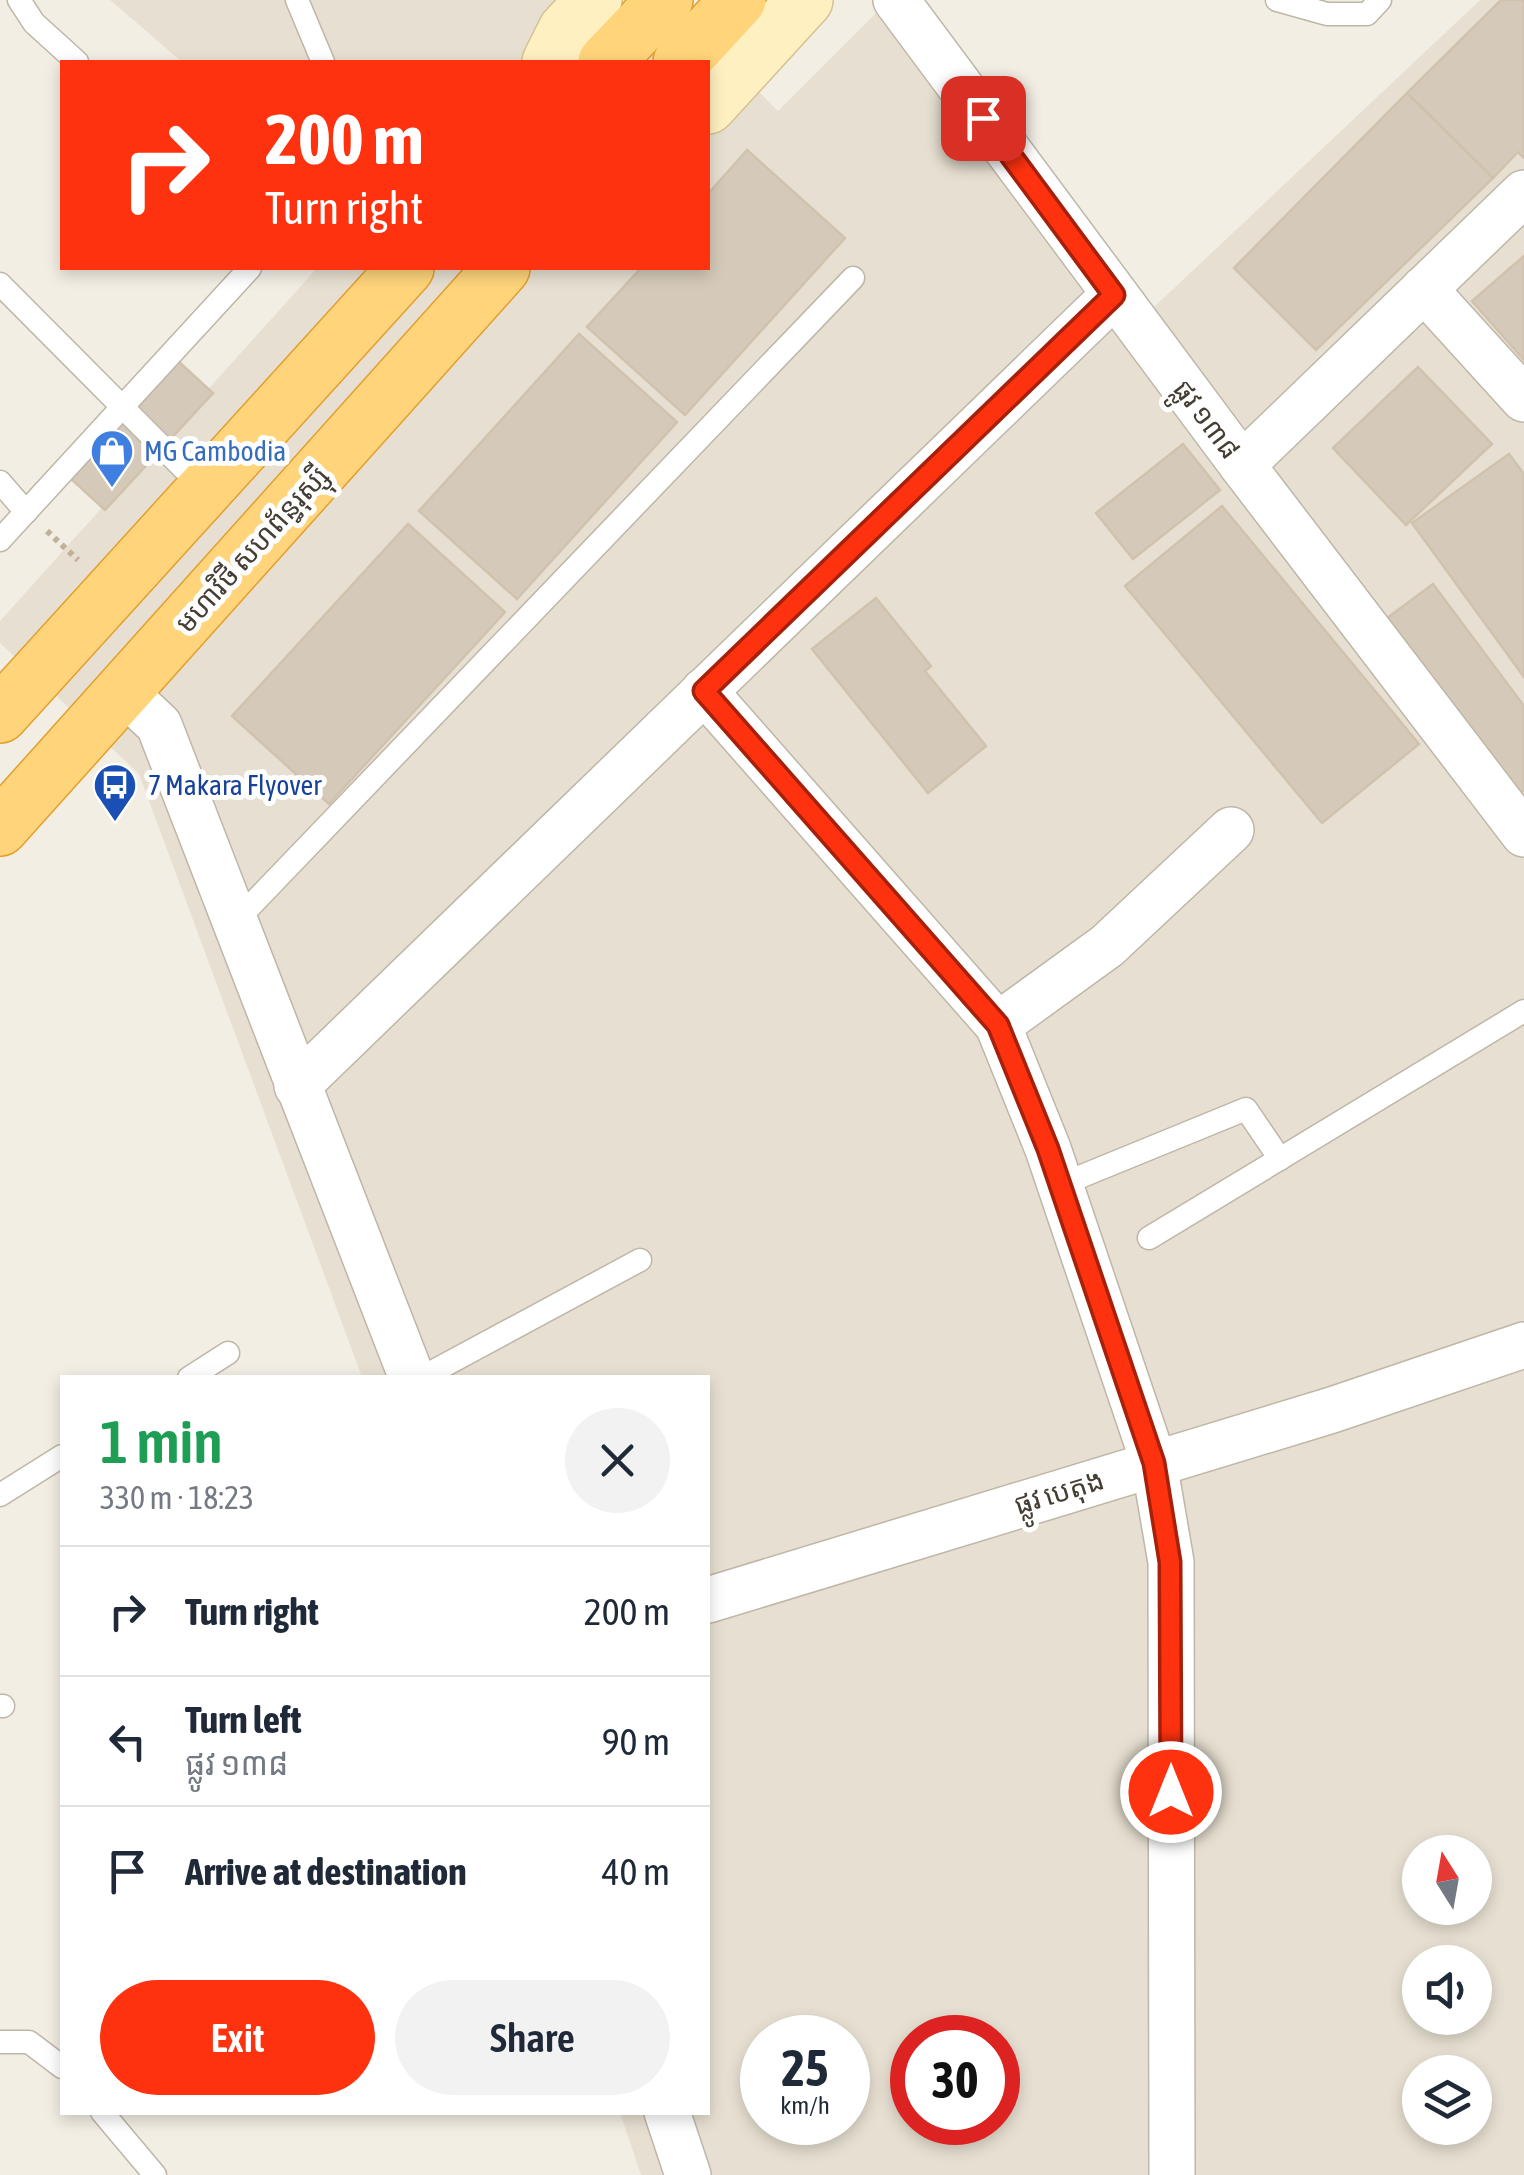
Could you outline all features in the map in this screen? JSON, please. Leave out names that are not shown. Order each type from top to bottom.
[{"type":"highway","points":[[608,60],[665,0]]},
{"type":"highway","points":[[682,60],[738,0]]},
{"type":"highway","points":[[0,716],[404,270]]},
{"type":"highway","name":"មហាវិថី សហព័ន្ធរុស្ស៊ី","points":[[0,828],[500,270]]},
{"type":"main road","points":[[551,60],[566,30],[594,0]]},
{"type":"main road","points":[[710,104],[806,0]]},
{"type":"street","name":"ផ្លូវ ១៣៨","points":[[896,0],[1242,465],[1524,834]]},
{"type":"street","points":[[1242,465],[1524,193]]},
{"type":"street","points":[[1424,290],[1524,398]]},
{"type":"street","points":[[296,1086],[1114,295]]},
{"type":"street","points":[[704,691],[998,1025],[1060,1185],[1154,1463],[1170,1562],[1172,2175]]},
{"type":"street","points":[[124,692],[159,724],[411,1375]]},
{"type":"street","points":[[998,1025],[1107,946],[1231,830]]},
{"type":"street","name":"ផ្លូវ បេតុង","points":[[710,1599],[1524,1346]]},
{"type":"street","points":[[668,2115],[688,2175]]},
{"type":"lane","points":[[20,0],[34,23],[75,60]]},
{"type":"lane","points":[[297,0],[322,60]]},
{"type":"lane","points":[[1277,0],[1326,14],[1367,14],[1380,0]]},
{"type":"lane","points":[[0,540],[248,270]]},
{"type":"lane","points":[[236,921],[853,278]]},
{"type":"lane","points":[[0,284],[205,490]]},
{"type":"lane","points":[[0,482],[26,512]]},
{"type":"lane","points":[[1149,1238],[1524,1011]]},
{"type":"lane","points":[[1060,1185],[1246,1108],[1280,1158]]},
{"type":"lane","points":[[427,1375],[640,1260]]},
{"type":"lane","points":[[194,1375],[228,1353]]},
{"type":"lane","points":[[0,1495],[60,1457]]},
{"type":"lane","points":[[0,2042],[28,2042],[60,2066]]},
{"type":"lane","points":[[105,2115],[155,2175]]},
{"type":"path","points":[[26,512],[112,592]]},
{"type":"shaded area","points":[[110,0],[668,0],[778,111],[876,13],[1119,340],[1480,0],[1524,0],[1524,2175],[641,2175],[621,2115],[710,2115],[710,1375],[361,1375],[139,774],[0,643],[0,621],[315,270],[710,270],[710,60],[180,60]]},
{"type":"building","points":[[1501,0],[1524,0],[1524,158],[1518,152],[1493,178],[1407,93]]},
{"type":"building","points":[[1407,93],[1493,178],[1316,350],[1234,268]]},
{"type":"building","points":[[747,150],[845,238],[685,415],[587,327],[639,270],[710,270],[710,192]]},
{"type":"building","points":[[1524,256],[1524,360],[1472,301]]},
{"type":"building","points":[[579,334],[677,422],[517,599],[419,511]]},
{"type":"building","points":[[178,361],[213,393],[105,510],[70,478]]},
{"type":"building","points":[[1418,367],[1492,444],[1406,525],[1333,448]]},
{"type":"building","points":[[1183,444],[1220,490],[1133,559],[1096,513]]},
{"type":"building","points":[[1509,454],[1524,474],[1524,677],[1412,523]]},
{"type":"building","points":[[1222,506],[1419,744],[1322,823],[1125,586]]},
{"type":"building","points":[[408,524],[505,612],[329,804],[232,716]]},
{"type":"building","points":[[1433,584],[1524,706],[1524,790],[1506,803],[1375,627]]},
{"type":"building","points":[[876,598],[931,666],[925,671],[986,746],[928,793],[812,649]]},
{"type":"place","name":"MG Cambodia","points":[[112,489]]},
{"type":"place","name":"7 Makara Flyover","points":[[115,823]]},
{"type":"route","points":[[983,118],[1114,295],[704,691],[998,1025],[1048,1149],[1154,1463],[1170,1562],[1171,1792]]}]
